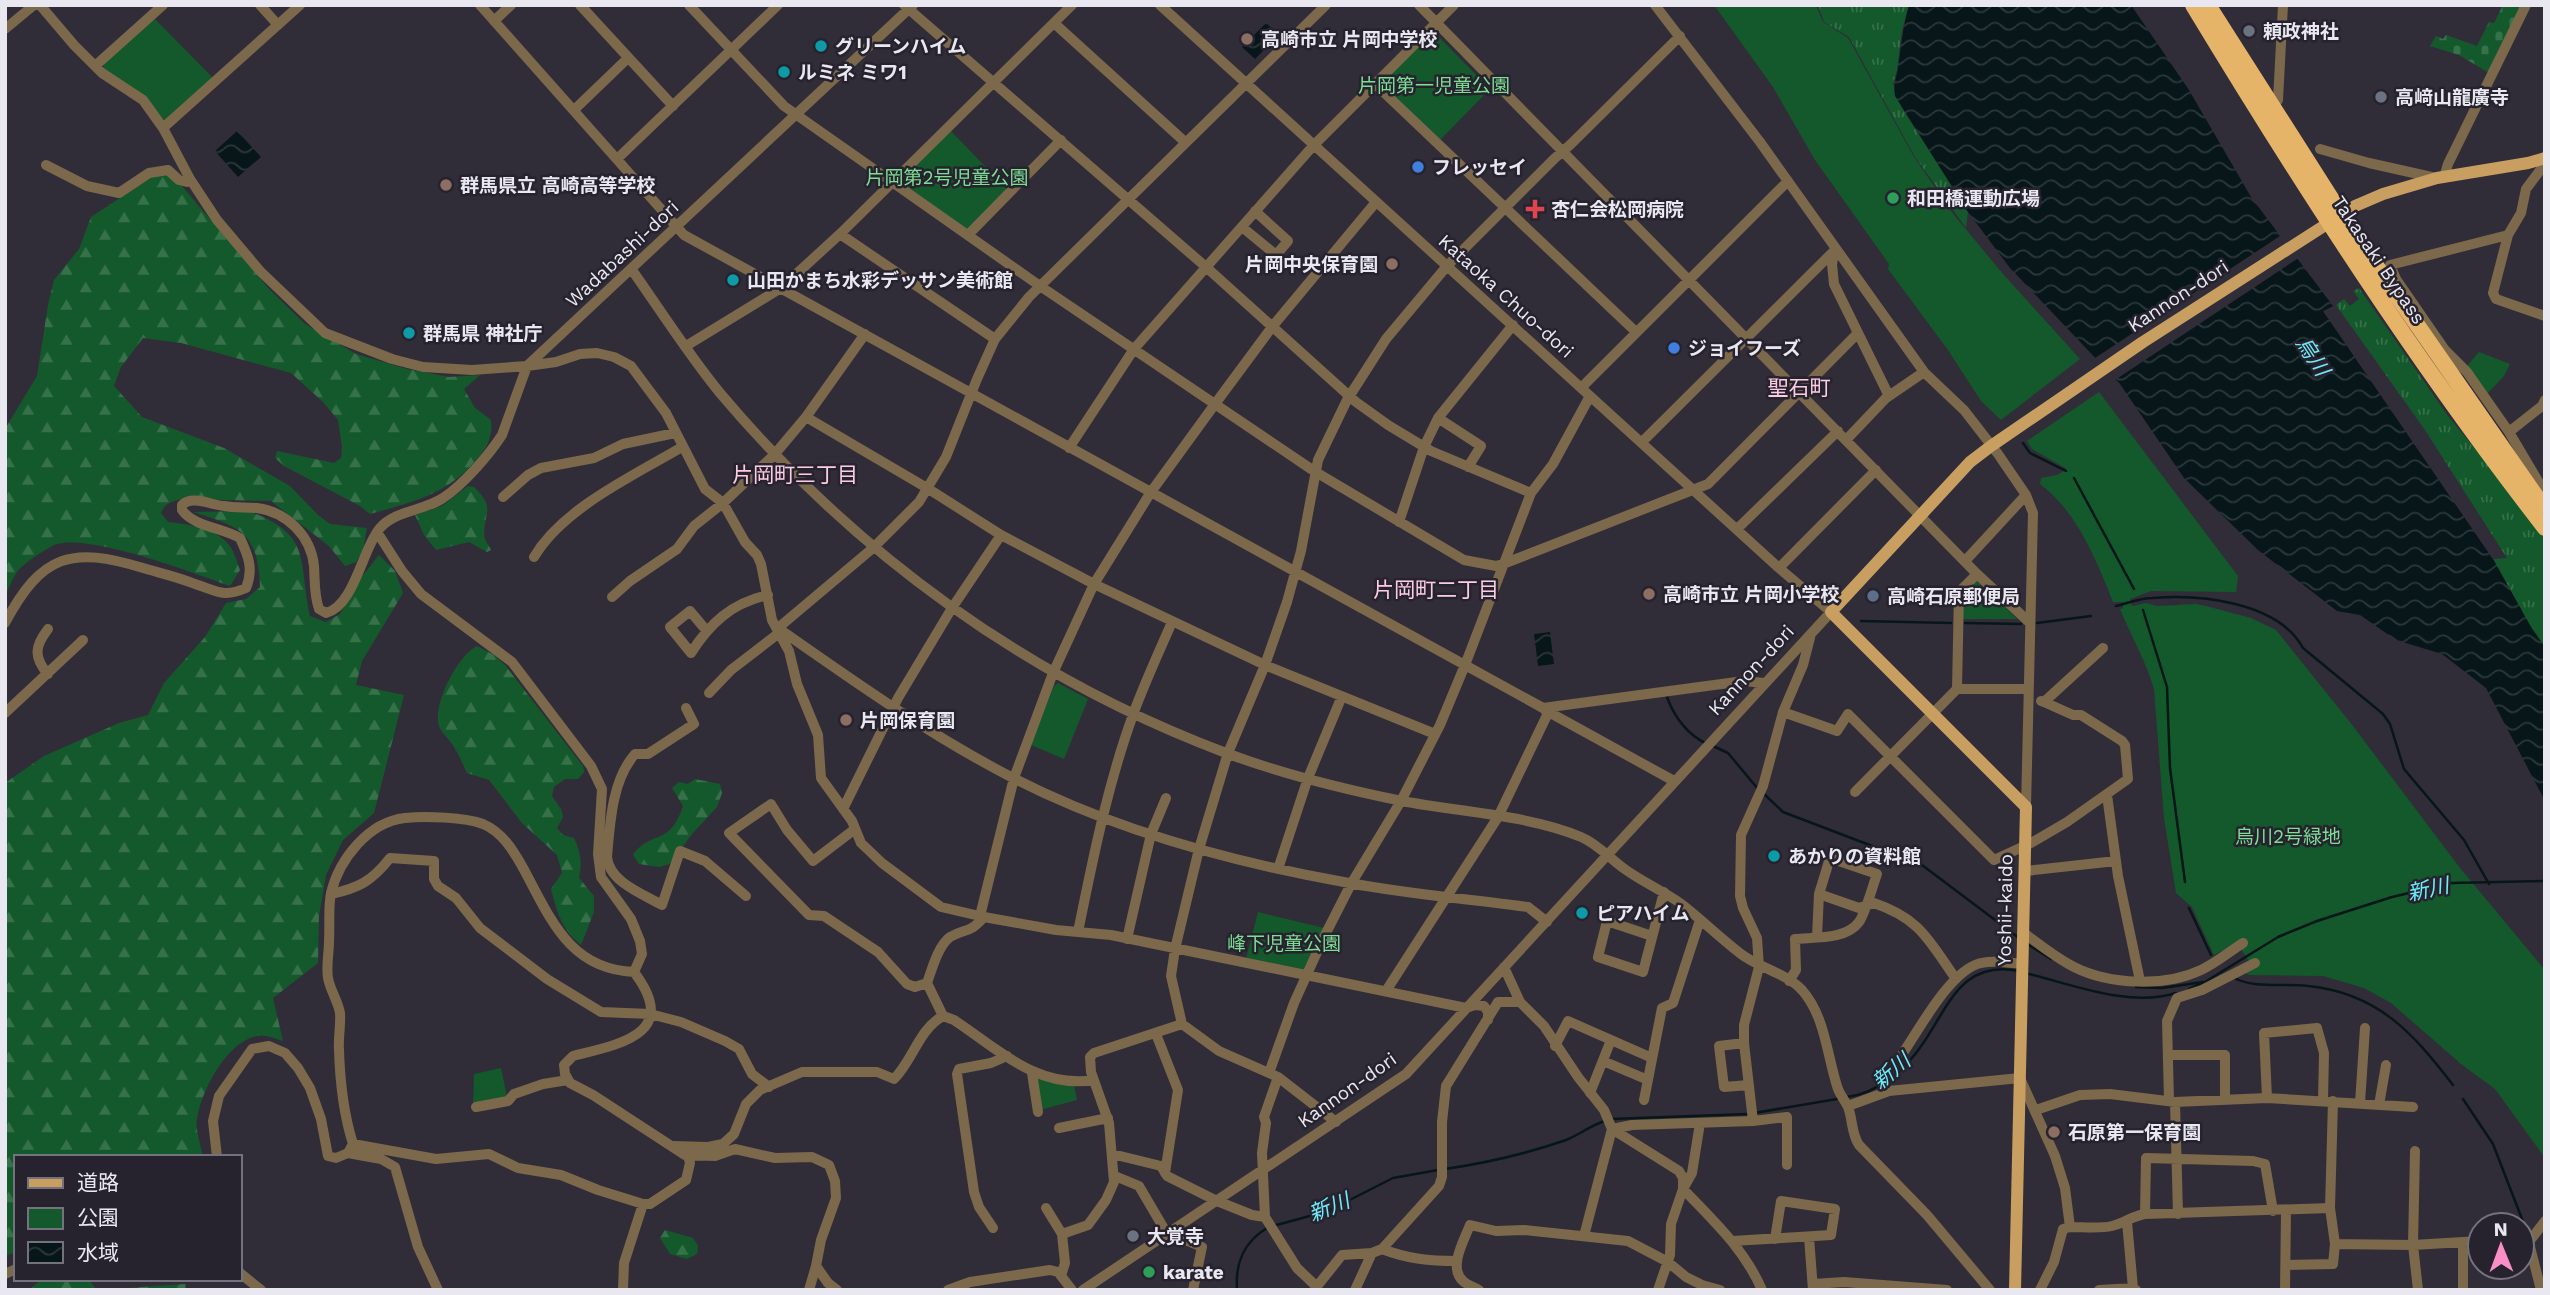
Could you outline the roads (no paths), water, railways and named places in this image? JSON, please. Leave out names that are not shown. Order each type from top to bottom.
[{"type":"highway","name":"Takasaki Bypass","points":[[2193,5],[2266,126],[2419,356],[2545,528]]},
{"type":"highway","name":"Takasaki Bypass","points":[[2208,5],[2272,108],[2330,221],[2432,349],[2545,509]]},
{"type":"highway","points":[[2432,349],[2461,375],[2521,463],[2532,473]]},
{"type":"main road","name":"Kannon-dori","points":[[1831,612],[1970,462],[2143,342],[2330,221],[2383,194],[2441,178],[2544,158]]},
{"type":"main road","points":[[1831,612],[2026,807]]},
{"type":"main road","name":"Yoshii-kaido","points":[[2015,1290],[2026,807]]},
{"type":"street","points":[[5,29],[34,5]]},
{"type":"street","points":[[40,5],[95,66],[143,100],[163,128],[217,220],[260,271],[325,333],[392,359],[423,367],[472,370],[527,366],[556,362],[580,354],[597,353],[614,357],[631,366],[666,413],[705,489],[723,503],[745,542],[757,555],[772,620],[789,651],[797,684],[818,735],[821,778],[843,809],[861,844],[924,895],[942,906],[982,916],[1078,932],[1107,934],[1466,1008],[1484,1006],[1488,1012],[1488,1020]]},
{"type":"street","points":[[95,66],[163,5]]},
{"type":"street","points":[[260,5],[278,25]]},
{"type":"street","points":[[163,128],[300,5]]},
{"type":"street","points":[[480,5],[684,235],[1674,781]]},
{"type":"street","points":[[494,21],[511,5]]},
{"type":"street","points":[[580,5],[673,106]]},
{"type":"street","points":[[689,5],[784,106],[890,182],[1314,471],[1464,560],[1496,566],[1503,564],[1708,484],[1858,333]]},
{"type":"street","points":[[617,159],[778,5]]},
{"type":"street","points":[[686,346],[781,288],[840,234],[1072,5]]},
{"type":"street","name":"Kataoka Chuo-dori","points":[[1160,5],[1779,568],[1831,612]]},
{"type":"street","points":[[709,694],[730,670],[873,548],[919,502],[946,457],[970,393],[995,338],[1040,286],[1326,5]]},
{"type":"street","points":[[1419,5],[1977,574],[2029,622]]},
{"type":"street","points":[[1069,448],[1134,349],[1313,146],[1454,5]]},
{"type":"street","points":[[1655,5],[1788,181],[1924,372],[1996,442],[2003,461],[2026,495],[2033,513],[2026,807]]},
{"type":"street","points":[[2272,108],[2278,100],[2283,5]]},
{"type":"street","points":[[2320,149],[2441,178],[2526,5]]},
{"type":"street","points":[[908,7],[1350,396],[1388,425],[1424,447],[1531,494]]},
{"type":"street","name":"Wadabashi-dori","points":[[377,532],[385,522],[398,515],[442,499],[502,435],[527,366],[632,270],[908,7]]},
{"type":"street","points":[[1054,23],[1185,142]]},
{"type":"street","points":[[1336,1122],[1273,1075],[1219,1051],[1182,1024],[1171,976],[1199,849],[1228,753],[1285,610],[1314,471],[1350,396],[1386,339],[1447,266],[1680,36]]},
{"type":"street","points":[[574,110],[628,58]]},
{"type":"street","points":[[1375,84],[1636,332]]},
{"type":"street","points":[[968,235],[1061,140]]},
{"type":"street","points":[[2544,158],[2541,169],[2526,190],[2521,214],[2508,235],[2493,293],[2496,299],[2545,316]]},
{"type":"street","points":[[46,165],[87,186],[119,193],[149,173],[168,170],[178,180],[187,182],[191,179]]},
{"type":"street","points":[[2536,177],[2545,186]]},
{"type":"street","points":[[1457,1261],[1423,1261],[1377,1251],[1342,1255],[1315,1288],[1297,1268],[1266,1218],[1262,1153],[1266,1123],[1264,1117],[1273,1075],[1307,975],[1351,884],[1401,801],[1435,734],[1465,666],[1531,494],[1553,464],[1586,392],[1636,332],[1788,181]]},
{"type":"street","points":[[1094,1080],[1077,1083],[1032,1073],[954,1020],[943,1016],[927,983],[938,955],[949,938],[973,929],[982,916],[1014,778],[1053,673],[1094,584],[1151,492],[1215,404],[1272,327],[1376,202]]},
{"type":"street","points":[[1242,227],[1276,255],[1288,241],[1255,211]]},
{"type":"street","points":[[840,234],[995,338]]},
{"type":"street","points":[[2508,235],[2390,265],[2396,279],[2445,350],[2467,372],[2510,432],[2545,493]]},
{"type":"street","points":[[1835,250],[1832,264],[1834,284],[1889,396]]},
{"type":"street","points":[[1642,442],[1835,250]]},
{"type":"street","points":[[632,270],[717,389],[774,455],[873,548],[952,607],[1053,673],[1133,714],[1228,753],[1308,778],[1401,801],[1558,828],[1587,839],[1624,869],[1664,892],[1759,967],[1789,981],[1806,995],[1818,1018],[1838,1091],[1848,1106],[1854,1137],[1859,1145],[1927,1215],[1990,1290]]},
{"type":"street","points":[[1399,522],[1424,447],[1438,418],[1513,325]]},
{"type":"street","points":[[612,597],[630,581],[677,549],[694,526],[774,455],[806,417],[864,334]]},
{"type":"street","points":[[1737,529],[1842,435],[1889,396],[1924,372]]},
{"type":"street","points":[[2510,432],[2544,405]]},
{"type":"street","points":[[806,417],[1001,535],[1094,584],[1265,665],[1435,734]]},
{"type":"street","points":[[1438,418],[1482,446],[1468,467]]},
{"type":"street","points":[[503,497],[527,475],[541,468],[594,458],[623,444],[675,433]]},
{"type":"street","points":[[534,557],[542,542],[573,513],[682,447]]},
{"type":"street","points":[[1779,568],[1875,470]]},
{"type":"street","points":[[1965,561],[2026,495]]},
{"type":"street","points":[[5,623],[23,593],[44,570],[76,555],[130,564],[219,594],[234,593],[246,588],[251,577],[251,567],[240,538],[226,530],[192,521],[182,510],[186,501],[257,508],[281,515],[304,536],[313,566],[314,597],[319,609],[326,613],[334,611],[344,600],[377,532]]},
{"type":"street","points":[[377,532],[402,571],[421,594],[512,662],[591,766],[602,789],[601,877],[631,919],[640,941],[642,954],[634,972]]},
{"type":"street","points":[[843,809],[892,708],[952,607],[1001,535]]},
{"type":"street","points":[[1855,792],[1957,689],[1959,592],[1977,574]]},
{"type":"street","points":[[706,630],[735,606],[749,599],[768,595]]},
{"type":"street","name":"Kannon-dori","points":[[1083,1290],[1406,1074],[1831,612]]},
{"type":"street","points":[[1078,932],[1102,817],[1133,714],[1172,622]]},
{"type":"street","points":[[48,629],[37,643],[38,658],[48,674]]},
{"type":"street","points":[[778,631],[892,708],[1014,778],[1102,817],[1199,849],[1278,869],[1351,884],[1528,907],[1547,922]]},
{"type":"street","points":[[1753,1121],[1744,1025],[1759,967],[1757,937],[1740,896],[1741,835],[1763,786],[1783,712],[1804,665],[1811,634]]},
{"type":"street","points":[[5,713],[83,640]]},
{"type":"street","points":[[2044,702],[2104,648]]},
{"type":"street","points":[[1546,710],[1744,681],[1765,683]]},
{"type":"street","points":[[1783,712],[1837,731],[1848,714],[1994,860],[2067,822],[2128,779],[2125,745],[2081,715],[2073,715],[2028,695],[1957,689]]},
{"type":"street","points":[[1278,869],[1308,778],[1342,696]]},
{"type":"street","points":[[686,708],[694,724],[648,754],[635,754],[626,764],[603,855],[610,869],[628,886],[662,905],[680,851],[705,861],[746,896]]},
{"type":"street","points":[[1386,991],[1498,817],[1546,710]]},
{"type":"street","points":[[2107,795],[2116,861],[2140,981]]},
{"type":"street","points":[[1127,939],[1151,834],[1166,798]]},
{"type":"street","points":[[855,830],[813,861],[787,830],[771,804],[729,833],[809,915],[824,916],[878,952],[908,984],[915,987],[927,983]]},
{"type":"street","points":[[350,1148],[340,1091],[340,1012],[328,978],[331,894],[342,865],[365,837],[385,823],[404,818],[462,819],[484,824],[503,838],[515,852],[553,922],[567,941],[589,962],[614,971],[634,972]]},
{"type":"street","points":[[1789,981],[1796,970],[1795,939],[1817,937],[1846,932],[1859,922],[1877,874],[1830,858],[1819,894],[1817,937]]},
{"type":"street","points":[[331,894],[348,891],[369,882],[390,859],[434,861],[434,878],[438,886],[456,898],[480,928],[547,979],[601,1012],[650,1014],[681,1022],[739,1049],[752,1074],[769,1087]]},
{"type":"street","points":[[2026,871],[2116,861]]},
{"type":"street","points":[[1652,936],[1606,921],[1598,957],[1643,972],[1664,892]]},
{"type":"street","points":[[1819,894],[1859,908],[1874,903],[1898,911],[1920,927],[1956,979]]},
{"type":"street","points":[[1644,1100],[1662,1008],[1673,1003],[1700,920]]},
{"type":"street","points":[[2024,933],[2081,970],[2107,977],[2140,981],[2177,978],[2207,967],[2243,943]]},
{"type":"street","points":[[1903,1053],[1962,972],[1977,964],[1992,962],[2023,964]]},
{"type":"street","points":[[2177,998],[2202,990],[2255,963]]},
{"type":"street","points":[[1504,967],[1520,1002],[1544,1026],[1555,1046],[1604,1110],[1612,1129],[1679,1171],[1683,1178],[1683,1189],[1733,1241],[1753,1270],[1762,1290]]},
{"type":"street","points":[[634,972],[648,992],[648,1021],[638,1035],[567,1060],[564,1065],[568,1080],[688,1156],[715,1156],[735,1149],[775,1158],[812,1157],[829,1165],[835,1181],[835,1198],[809,1290]]},
{"type":"street","points":[[2177,978],[2177,998],[2167,1021],[2178,1157],[2179,1214]]},
{"type":"street","points":[[1355,1290],[1377,1251],[1439,1186],[1442,1177],[1446,1086],[1498,1002],[1520,1002]]},
{"type":"street","points":[[671,1145],[708,1147],[723,1144],[734,1134],[746,1104],[760,1090],[802,1072],[877,1072],[894,1079],[902,1072],[928,1028],[943,1016]]},
{"type":"street","points":[[1555,1046],[1568,1021],[1652,1058]]},
{"type":"street","points":[[1062,1234],[1088,1226],[1111,1192],[1115,1176],[1108,1118],[1094,1080],[1089,1060],[1091,1055],[1182,1024]]},
{"type":"street","points":[[2267,1098],[2264,1033],[2318,1028],[2328,1101],[2330,1208],[2335,1244],[2333,1264],[2286,1265]]},
{"type":"street","points":[[2360,1103],[2365,1028]]},
{"type":"street","points":[[1156,1034],[1178,1090],[1166,1173]]},
{"type":"street","points":[[1590,1093],[1611,1040]]},
{"type":"street","points":[[1744,1043],[1720,1046],[1724,1087],[1749,1085]]},
{"type":"street","points":[[217,1155],[213,1121],[219,1096],[252,1049],[269,1046],[285,1053],[310,1088],[321,1119],[328,1156],[336,1158],[350,1148],[436,1159],[489,1154],[518,1168],[561,1175],[643,1204],[650,1204],[686,1180],[690,1163],[688,1156]]},
{"type":"street","points":[[2168,1055],[2225,1055],[2225,1099]]},
{"type":"street","points":[[993,1228],[979,1207],[974,1192],[957,1074],[959,1069],[991,1063],[1006,1056]]},
{"type":"street","points":[[1603,1061],[1648,1080]]},
{"type":"street","points":[[2379,1105],[2386,1065]]},
{"type":"street","points":[[1032,1073],[1038,1112]]},
{"type":"street","points":[[1848,1106],[1889,1091],[2020,1078],[2055,1156],[2065,1188],[2070,1227]]},
{"type":"street","points":[[477,1107],[508,1101],[514,1094],[543,1084],[568,1080]]},
{"type":"street","points":[[2036,1110],[2081,1095],[2110,1094],[2172,1101],[2267,1098],[2413,1107]]},
{"type":"street","points":[[1612,1129],[1632,1125],[1753,1121],[1787,1117],[1787,1165]]},
{"type":"street","points":[[1059,1128],[1108,1118]]},
{"type":"street","points":[[1658,1290],[1668,1262],[1671,1224],[1683,1189],[1692,1173],[1700,1123]]},
{"type":"street","points":[[1584,1237],[1612,1129]]},
{"type":"street","points":[[350,1148],[395,1167],[418,1247],[438,1290]]},
{"type":"street","points":[[2415,1152],[2413,1245],[2418,1290]]},
{"type":"street","points":[[1112,1154],[1161,1166],[1167,1176],[1217,1201],[1266,1218]]},
{"type":"street","points":[[2145,1214],[2146,1158],[2178,1157],[2265,1164],[2273,1211]]},
{"type":"street","points":[[1115,1176],[1139,1185],[1166,1232],[1202,1247],[1193,1290]]},
{"type":"street","points":[[1733,1241],[1775,1239],[1809,1237],[1831,1235],[1835,1209],[1781,1201],[1775,1239]]},
{"type":"street","points":[[623,1290],[624,1263],[643,1204]]},
{"type":"street","points":[[1046,1208],[1062,1234],[1065,1263],[1061,1276]]},
{"type":"street","points":[[2040,1290],[2054,1262],[2063,1229],[2070,1227],[2109,1227],[2127,1222],[2133,1216],[2145,1214],[2330,1208]]},
{"type":"street","points":[[2285,1290],[2286,1211]]},
{"type":"street","points":[[2099,1290],[2134,1289],[2127,1222]]},
{"type":"street","points":[[1479,1290],[1462,1281],[1457,1272],[1457,1261],[1470,1225],[1496,1231],[1524,1230],[1628,1241],[1668,1262],[1686,1277],[1720,1290]]},
{"type":"street","points":[[1809,1237],[1813,1287],[1844,1282],[1947,1290]]},
{"type":"street","points":[[2463,1242],[2463,1290]]},
{"type":"street","points":[[2335,1244],[2413,1245],[2466,1242]]},
{"type":"street","points":[[816,1266],[828,1283],[837,1290]]},
{"type":"street","points":[[948,1290],[970,1282],[1050,1270],[1061,1276],[1072,1290]]},
{"type":"street","points":[[242,1275],[261,1290]]},
{"type":"water","name":"烏川","points":[[1909,5],[2131,5],[2189,90],[2251,197],[2333,306],[2324,312],[2493,559],[2545,647],[2545,801],[2486,688],[2442,654],[2396,640],[2360,615],[2337,611],[2258,550],[2184,478],[2120,384],[2010,268],[1968,212],[1895,96],[1895,82]]},
{"type":"water","points":[[1266,23],[1279,35],[1255,59],[1242,47]]},
{"type":"water","points":[[237,131],[261,157],[238,177],[215,151]]},
{"type":"water","points":[[1550,632],[1554,664],[1538,666],[1534,634]]},
{"type":"waterway","points":[[2023,443],[2030,453],[2066,471]]},
{"type":"waterway","points":[[2074,478],[2134,589]]},
{"type":"waterway","points":[[2116,606],[2148,598],[2193,598],[2236,604],[2276,620],[2291,632],[2303,648],[2383,714],[2390,724],[2404,769],[2464,840],[2489,884]]},
{"type":"waterway","points":[[2143,610],[2167,687],[2170,768],[2185,882]]},
{"type":"waterway","points":[[2037,623],[2091,616]]},
{"type":"waterway","points":[[1861,621],[1951,623]]},
{"type":"waterway","points":[[1965,623],[2021,624]]},
{"type":"waterway","points":[[1667,697],[1682,725],[1707,744]]},
{"type":"waterway","points":[[1713,746],[1728,753],[1758,789]]},
{"type":"waterway","points":[[1763,793],[1783,812],[1922,865],[2019,938]]},
{"type":"waterway","name":"新川","points":[[2189,989],[2278,937],[2317,921],[2392,897],[2452,883],[2545,881]]},
{"type":"waterway","points":[[2189,908],[2211,955]]},
{"type":"waterway","points":[[2027,944],[2051,959]]},
{"type":"waterway","name":"新川","points":[[1847,1097],[1859,1095],[1881,1085],[1901,1070],[1917,1052],[1951,999],[1971,978],[2000,969],[2019,971]]},
{"type":"waterway","name":"新川","points":[[2025,973],[2120,996],[2158,997],[2176,993]]},
{"type":"waterway","points":[[2234,978],[2261,985],[2308,986],[2355,997],[2392,1019],[2408,1033],[2453,1085]]},
{"type":"waterway","points":[[2136,987],[2162,988],[2203,982]]},
{"type":"waterway","name":"新川","points":[[1754,1113],[1837,1099]]},
{"type":"waterway","points":[[2463,1099],[2493,1144],[2519,1211]]},
{"type":"waterway","name":"新川","points":[[1611,1119],[1748,1114]]},
{"type":"waterway","name":"新川","points":[[1445,1169],[1536,1150],[1566,1140],[1605,1121]]},
{"type":"waterway","name":"新川","points":[[1273,1226],[1328,1211],[1393,1178],[1438,1170]]},
{"type":"waterway","name":"新川","points":[[1237,1290],[1238,1270],[1243,1254],[1252,1240],[1267,1228]]},
{"type":"place","name":"頼政神社","points":[[2249,31]]},
{"type":"place","name":"高崎市立 片岡中学校","points":[[1247,39]]},
{"type":"place","name":"グリーンハイム","points":[[821,46]]},
{"type":"place","name":"ルミネ ミワ1","points":[[784,72]]},
{"type":"place","name":"高﨑山龍廣寺","points":[[2381,97]]},
{"type":"place","name":"フレッセイ","points":[[1418,167]]},
{"type":"place","name":"群馬県立 高崎高等学校","points":[[446,185]]},
{"type":"place","name":"和田橋運動広場","points":[[1893,198]]},
{"type":"place","name":"杏仁会松岡病院","points":[[1535,209]]},
{"type":"place","name":"片岡中央保育園","points":[[1392,264]]},
{"type":"place","name":"山田かまち水彩デッサン美術館","points":[[733,280]]},
{"type":"place","name":"群馬県 神社庁","points":[[409,333]]},
{"type":"place","name":"ジョイフーズ","points":[[1674,348]]},
{"type":"place","name":"高崎市立 片岡小学校","points":[[1649,594]]},
{"type":"place","name":"高崎石原郵便局","points":[[1873,596]]},
{"type":"place","name":"片岡保育園","points":[[846,720]]},
{"type":"place","name":"あかりの資料館","points":[[1774,856]]},
{"type":"place","name":"ピアハイム","points":[[1582,913]]},
{"type":"place","name":"石原第一保育園","points":[[2054,1132]]},
{"type":"place","name":"大覚寺","points":[[1133,1236]]},
{"type":"place","name":"karate","points":[[1149,1272]]},
{"type":"district","name":"聖石町","points":[[1799,387]]},
{"type":"district","name":"片岡町三丁目","points":[[795,474]]},
{"type":"district","name":"片岡町二丁目","points":[[1436,589]]},
{"type":"park label","name":"片岡第一児童公園","points":[[1434,85]]},
{"type":"park label","name":"片岡第2号児童公園","points":[[947,177]]},
{"type":"park label","name":"烏川2号緑地","points":[[2288,836]]},
{"type":"park label","name":"峰下児童公園","points":[[1284,943]]}]
